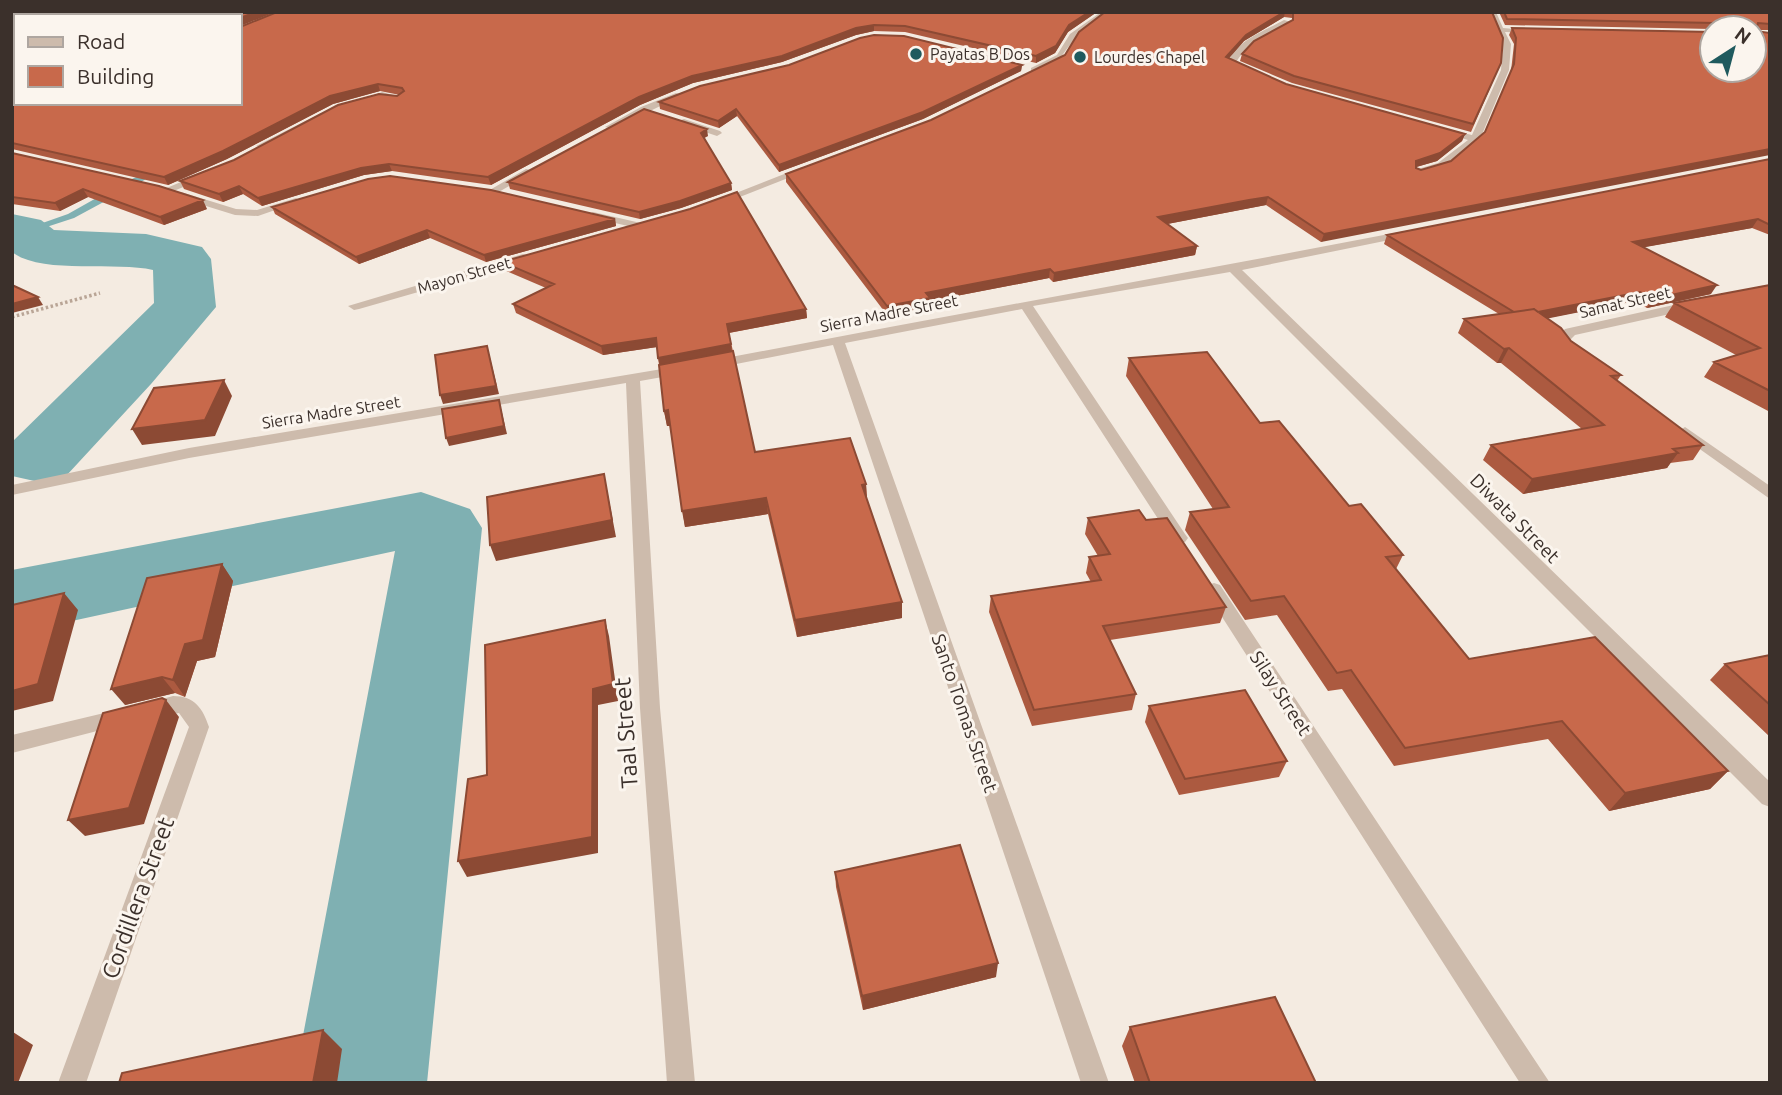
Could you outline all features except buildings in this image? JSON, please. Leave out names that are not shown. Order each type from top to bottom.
[{"type":"street","points":[[1024,71],[1036,69],[1060,57],[1073,36],[1106,12]]},
{"type":"street","points":[[1419,172],[1442,165],[1475,139],[1505,70],[1507,44],[1492,12]]},
{"type":"street","points":[[1266,78],[1231,63],[1239,50],[1249,42],[1287,22]]},
{"type":"street","points":[[1502,30],[1538,31]]},
{"type":"street","points":[[598,133],[644,109],[684,93]]},
{"type":"street","points":[[350,105],[382,95],[400,98]]},
{"type":"street","points":[[252,151],[308,121],[338,109]]},
{"type":"street","points":[[644,109],[656,113]]},
{"type":"street","points":[[668,117],[717,133]]},
{"type":"street","points":[[1435,128],[1475,139]]},
{"type":"street","points":[[493,191],[541,165]]},
{"type":"street","points":[[708,205],[814,166]]},
{"type":"street","points":[[210,172],[161,189],[236,212],[258,213],[307,198]]},
{"type":"street","points":[[480,190],[506,194]]},
{"type":"street","points":[[587,213],[647,224],[616,233]]},
{"type":"street","name":"Sierra Madre Street","points":[[12,490],[189,453],[632,379],[1025,304],[1233,268],[1421,230]]},
{"type":"street","name":"Mayon Street","points":[[354,306],[540,253]]},
{"type":"street","name":"Diwata Street","points":[[1233,268],[1770,797]]},
{"type":"street","name":"Samat Street","points":[[1592,366],[1570,350],[1562,340],[1570,332],[1703,302]]},
{"type":"street","name":"Silay Street","points":[[1025,304],[1536,1083]]},
{"type":"street","name":"Santo Tomas Street","points":[[838,341],[1095,1083]]},
{"type":"street","name":"Taal Street","points":[[632,379],[650,708],[681,1083]]},
{"type":"street","points":[[1672,423],[1770,494]]},
{"type":"street","points":[[1751,480],[1770,475]]},
{"type":"street","name":"Cordillera Street","points":[[12,744],[176,704],[188,706],[195,713],[199,727],[72,1083]]},
{"type":"path","points":[[12,317],[100,293]]},
{"type":"waterway","points":[[22,232],[71,216],[157,171]]},
{"type":"waterway","points":[[12,230],[22,232],[40,246],[146,251],[182,259],[185,307],[39,459]]},
{"type":"waterway","points":[[12,602],[421,519],[441,528],[360,1083]]},
{"type":"place","name":"Payatas B Dos","points":[[916,54]]},
{"type":"place","name":"Lourdes Chapel","points":[[1080,57]]}]
